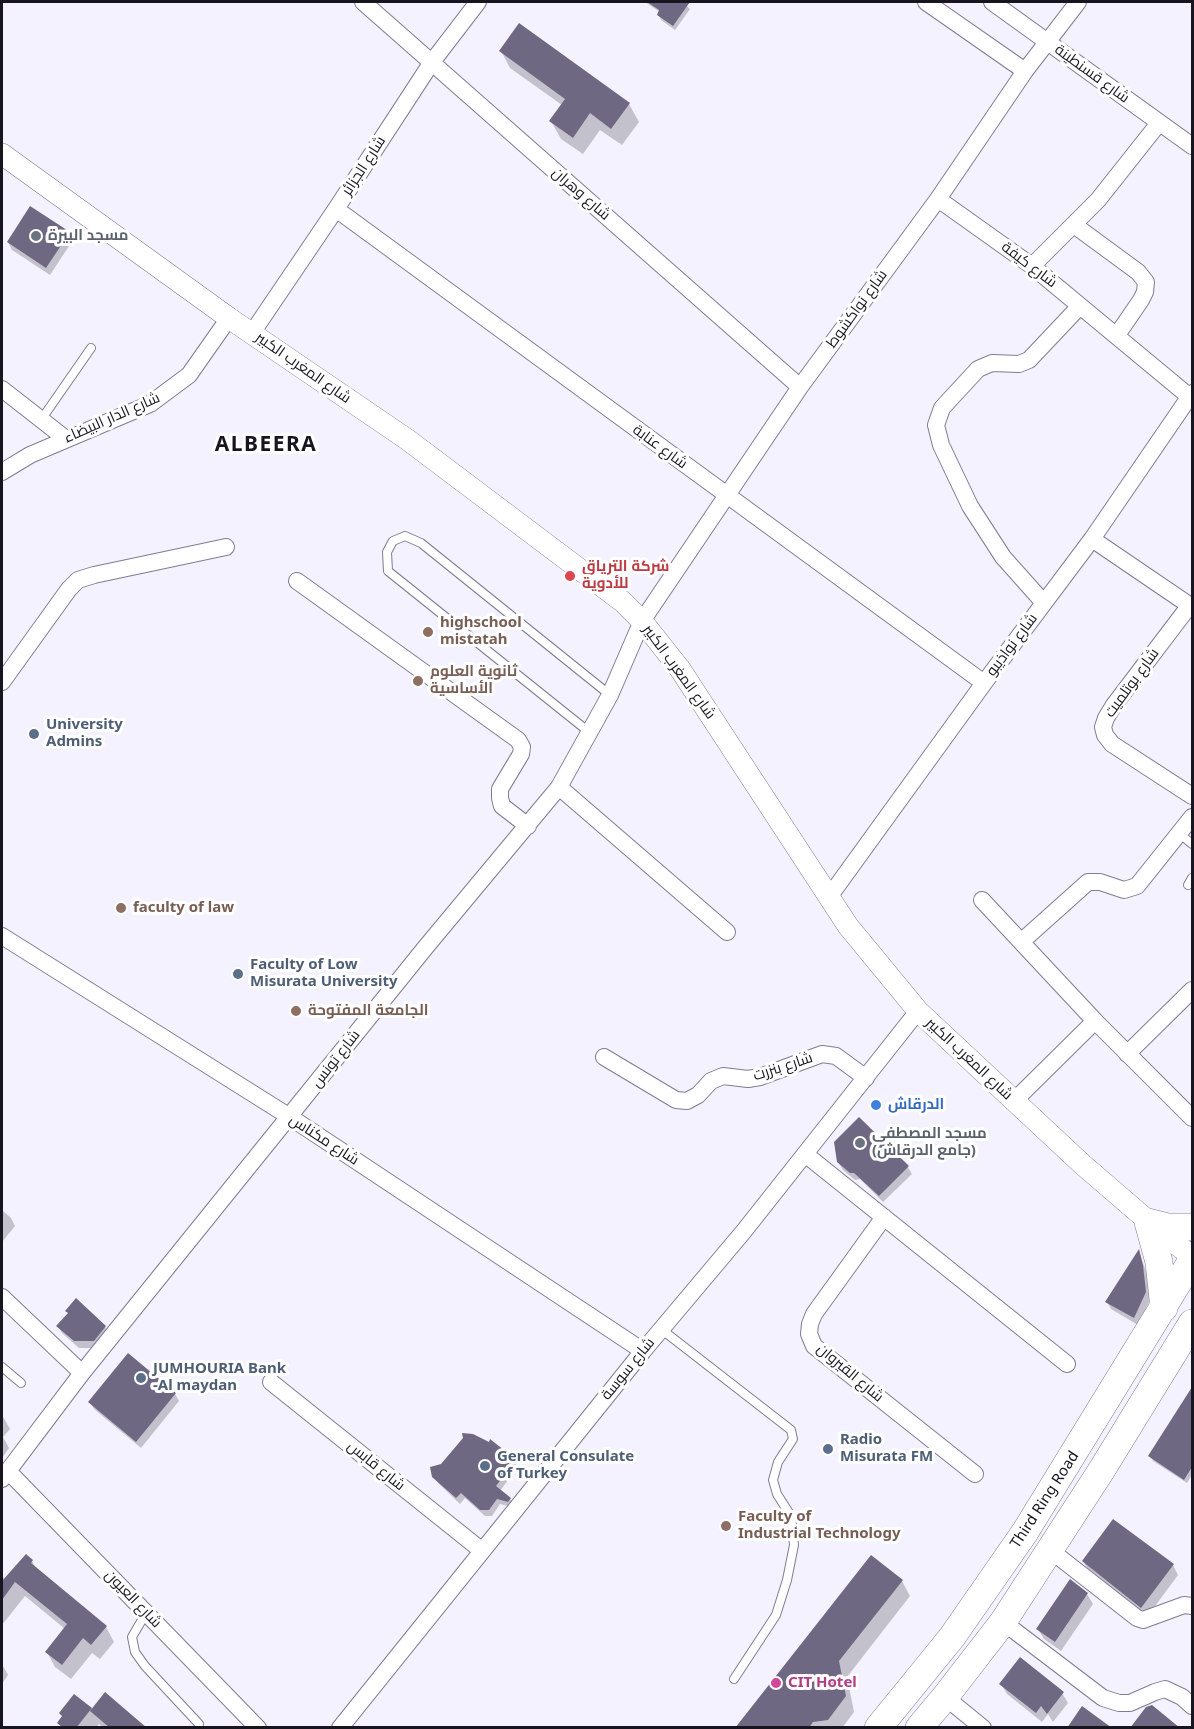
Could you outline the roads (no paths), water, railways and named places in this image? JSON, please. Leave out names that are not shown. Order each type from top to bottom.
[{"type":"main road","points":[[1148,1221],[1168,1227],[1192,1227]]},
{"type":"main road","points":[[1148,1221],[1159,1262],[1164,1308]]},
{"type":"main road","name":"Third Ring Road","points":[[878,1728],[952,1637],[1025,1532],[1164,1308],[1192,1258]]},
{"type":"main road","name":"Third Ring Road","points":[[919,1728],[1003,1622],[1190,1331]]},
{"type":"street","name":"شارع وهران","points":[[363,2],[800,387]]},
{"type":"street","name":"شارع الجزائر","points":[[252,333],[432,62],[478,2]]},
{"type":"street","points":[[926,2],[1025,70]]},
{"type":"street","name":"شارع قسنطينة","points":[[992,2],[1192,146]]},
{"type":"street","name":"شارع نواكشوط","points":[[642,621],[800,387],[938,199],[1025,70],[1078,2]]},
{"type":"street","points":[[1032,266],[1114,182],[1159,123]]},
{"type":"street","name":"شارع المغرب الكبير","points":[[2,154],[229,318],[417,447],[623,602],[642,621],[681,669],[848,926],[918,1011],[1082,1164],[1192,1258]]},
{"type":"street","name":"شارع كيفة","points":[[938,199],[1032,266],[1191,395]]},
{"type":"street","name":"شارع عنابة","points":[[336,209],[984,683]]},
{"type":"street","points":[[1074,225],[1138,272],[1146,282],[1145,292],[1117,335]]},
{"type":"street","points":[[1044,603],[1004,557],[970,506],[947,460],[936,425],[942,408],[978,369],[992,363],[1019,364],[1029,360],[1080,306]]},
{"type":"street","name":"شارع الدار البيضاء","points":[[2,472],[30,455],[150,404],[189,375],[229,318]]},
{"type":"street","points":[[2,389],[66,439]]},
{"type":"street","name":"شارع نواذيبو","points":[[829,897],[1092,539],[1191,395]]},
{"type":"street","points":[[1092,539],[1191,606]]},
{"type":"street","points":[[2,682],[69,589],[78,580],[226,547]]},
{"type":"street","points":[[297,581],[518,740],[522,747],[521,754],[500,789],[500,798],[502,806],[528,826]]},
{"type":"street","name":"شارع بوتلميت","points":[[1191,606],[1114,705],[1103,726],[1105,735],[1112,744],[1192,796]]},
{"type":"street","name":"شارع تونس","points":[[5,1475],[82,1373],[425,948],[560,787],[610,695],[642,621]]},
{"type":"street","points":[[560,787],[727,932]]},
{"type":"street","points":[[1021,942],[1088,882],[1100,882],[1124,890],[1137,886],[1186,839],[1192,817]]},
{"type":"street","points":[[982,900],[1095,1021],[1192,1118]]},
{"type":"street","name":"شارع مكناس","points":[[2,936],[290,1117],[643,1351]]},
{"type":"street","points":[[1127,1054],[1192,990]]},
{"type":"street","name":"شارع سوسة","points":[[340,1728],[481,1550],[744,1231],[918,1011]]},
{"type":"street","points":[[1014,1101],[1095,1021]]},
{"type":"street","name":"شارع بنزرت","points":[[604,1057],[676,1100],[687,1101],[698,1095],[711,1081],[723,1076],[748,1079],[760,1077],[822,1054],[836,1056],[866,1078]]},
{"type":"street","points":[[805,1154],[1067,1364]]},
{"type":"street","name":"شارع القيروان","points":[[884,1217],[814,1314],[809,1334],[814,1346],[975,1474]]},
{"type":"street","points":[[2,1297],[82,1373]]},
{"type":"street","name":"شارع قابس","points":[[271,1382],[481,1550]]},
{"type":"street","name":"شارع العيون","points":[[5,1475],[146,1612],[253,1726]]},
{"type":"street","points":[[1050,1550],[1137,1618],[1143,1620],[1184,1605],[1192,1606]]},
{"type":"street","points":[[1003,1622],[1103,1698],[1119,1703],[1130,1703],[1165,1689],[1182,1697],[1192,1706]]},
{"type":"street","points":[[945,1697],[983,1728]]},
{"type":"lane","points":[[41,420],[91,348]]},
{"type":"lane","points":[[589,732],[388,571],[387,552],[393,541],[405,536],[421,543],[610,695]]},
{"type":"lane","points":[[661,1329],[791,1430],[793,1439],[778,1462],[773,1480],[777,1494],[791,1516],[794,1545],[788,1580],[776,1615],[734,1680]]},
{"type":"lane","points":[[2,1367],[21,1383]]},
{"type":"lane","points":[[146,1612],[132,1637],[135,1652],[145,1666],[200,1724]]},
{"type":"place","name":"مسجد البيرة","points":[[36,236]]},
{"type":"place","name":"شركة الترياق للأدوية","points":[[570,576]]},
{"type":"place","name":"highschool mistatah","points":[[428,632]]},
{"type":"place","name":"ثانوية العلوم الأساسية","points":[[418,681]]},
{"type":"place","name":"University Admins","points":[[34,734]]},
{"type":"place","name":"faculty of law","points":[[121,908]]},
{"type":"place","name":"Faculty of Low Misurata University","points":[[238,974]]},
{"type":"place","name":"الجامعة المفتوحة","points":[[296,1011]]},
{"type":"place","name":"الدرقاش","points":[[876,1105]]},
{"type":"place","name":"مسجد المصطفى (جامع الدرقاش)","points":[[860,1143]]},
{"type":"place","name":"JUMHOURIA Bank -Al maydan","points":[[141,1378]]},
{"type":"place","name":"Radio Misurata FM","points":[[828,1449]]},
{"type":"place","name":"General Consulate of Turkey","points":[[485,1466]]},
{"type":"place","name":"Faculty of Industrial Technology","points":[[726,1526]]},
{"type":"place","name":"CIT Hotel","points":[[776,1683]]},
{"type":"district","name":"ALBEERA","points":[[266,445]]}]
